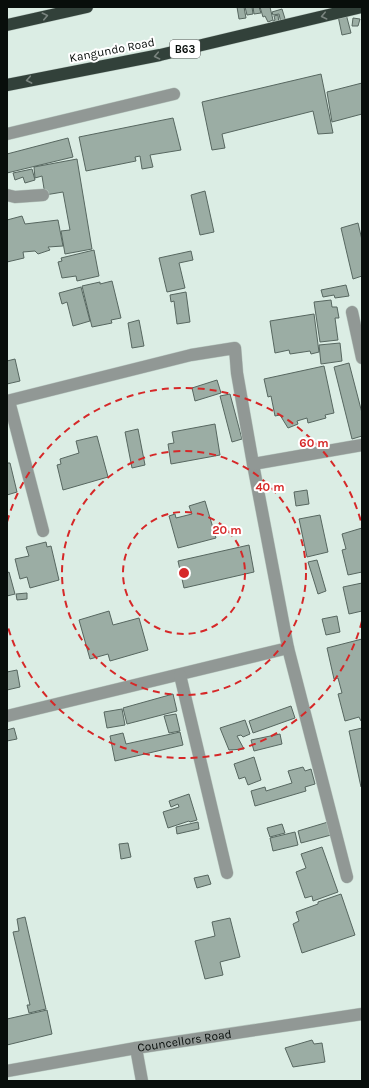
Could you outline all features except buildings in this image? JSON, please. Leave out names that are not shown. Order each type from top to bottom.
[{"type":"highway","points":[[7,25],[87,7]]},
{"type":"highway","name":"Kangundo Road","points":[[7,85],[160,55],[362,7]]},
{"type":"street","points":[[7,134],[174,94]]},
{"type":"street","points":[[7,195],[15,197],[42,195]]},
{"type":"street","points":[[352,312],[362,358]]},
{"type":"street","points":[[43,531],[8,401],[190,355],[235,348],[237,373],[253,464],[288,648],[347,878]]},
{"type":"street","points":[[253,464],[362,445]]},
{"type":"street","points":[[7,716],[288,648]]},
{"type":"street","points":[[180,675],[227,873]]},
{"type":"street","name":"Councellors Road","points":[[7,1071],[136,1048],[362,1014]]},
{"type":"street","points":[[136,1048],[142,1081]]}]
